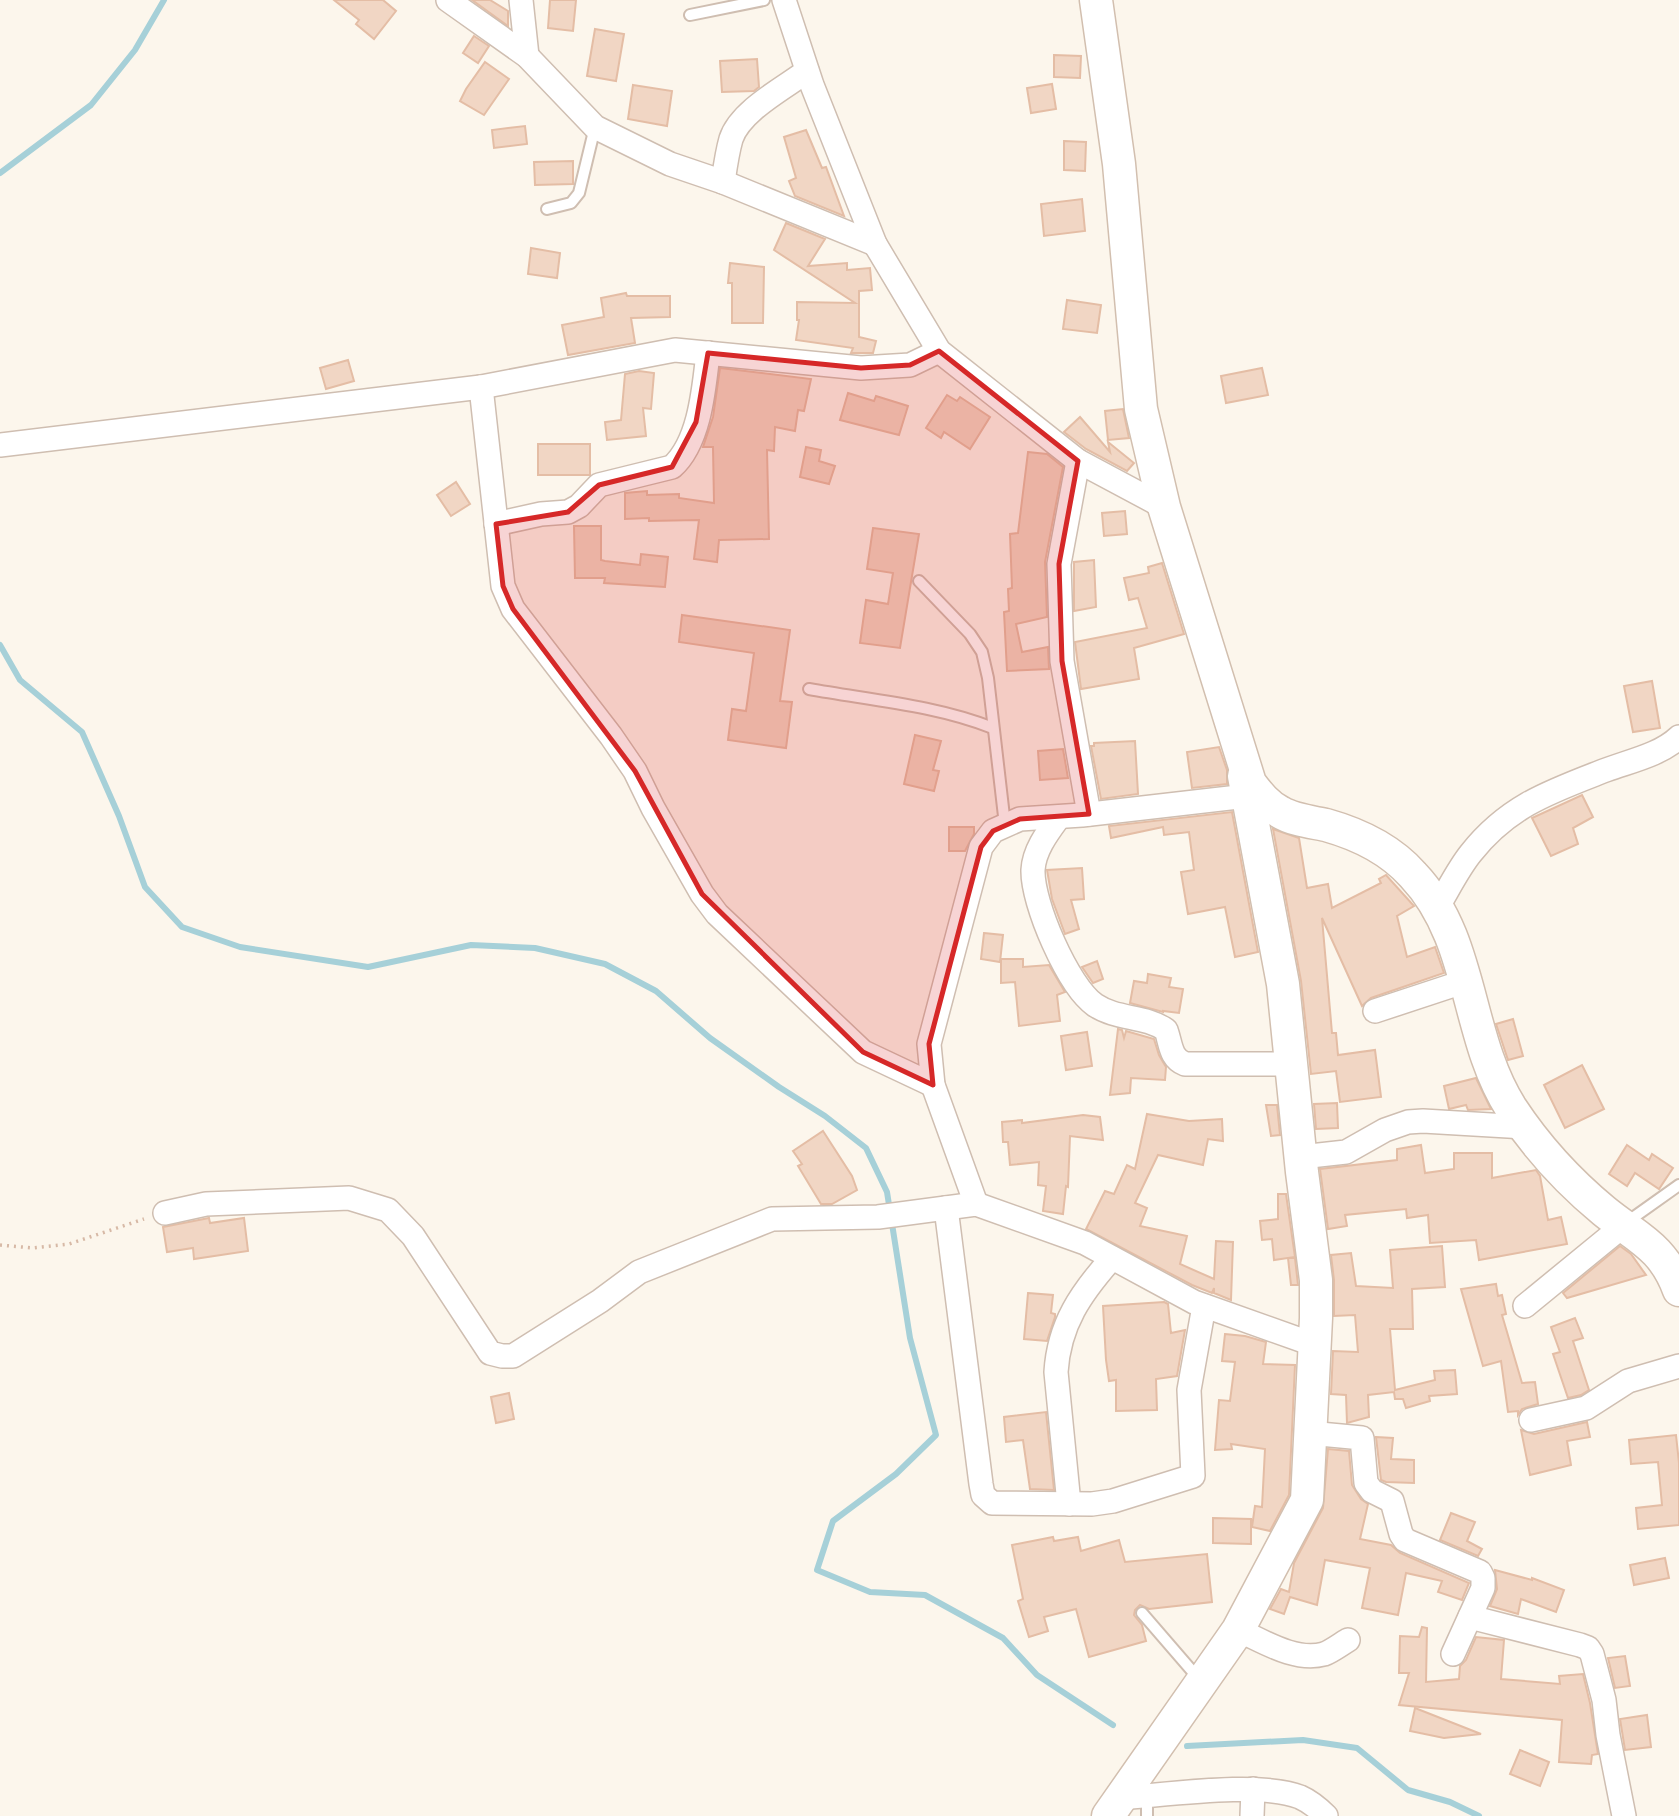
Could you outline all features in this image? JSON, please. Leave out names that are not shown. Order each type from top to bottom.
[{"type":"street","points":[[448,0],[527,56],[595,127],[670,164],[723,182],[875,244]]},
{"type":"street","points":[[521,0],[527,56]]},
{"type":"street","points":[[784,0],[807,71],[875,244],[939,351],[1078,461],[1164,507]]},
{"type":"street","points":[[1097,0],[1119,164],[1141,409],[1164,507],[1240,758],[1250,783],[1263,801],[1282,814],[1365,839],[1413,874],[1447,925],[1466,981],[1488,1062],[1511,1108],[1553,1162],[1604,1211],[1647,1241],[1664,1260],[1679,1290]]},
{"type":"street","points":[[723,182],[731,139],[737,127],[747,116],[807,71]]},
{"type":"street","points":[[0,445],[481,387],[675,350],[860,368],[910,365],[939,351]]},
{"type":"street","points":[[496,524],[541,514],[568,512],[579,506],[598,485],[672,467],[687,445],[696,422],[708,353]]},
{"type":"street","points":[[481,387],[503,586],[513,609],[611,736],[635,771],[702,894],[737,934],[863,1052],[933,1085]]},
{"type":"street","points":[[1078,461],[1059,564],[1062,661],[1089,814]]},
{"type":"street","points":[[1437,908],[1470,854],[1498,824],[1521,806],[1542,794],[1660,750],[1679,737]]},
{"type":"street","points":[[1240,758],[1283,984],[1316,1280],[1307,1500],[1238,1630],[1147,1760],[1131,1807],[1253,1789],[1301,1797],[1326,1816]]},
{"type":"street","points":[[976,1204],[933,1085],[929,1044],[981,847],[993,831],[1020,819],[1247,796]]},
{"type":"street","points":[[1059,817],[1040,845],[1033,868],[1036,895],[1065,968],[1082,993],[1116,1016],[1149,1022],[1166,1030],[1172,1054],[1177,1061],[1185,1064],[1291,1064]]},
{"type":"street","points":[[1375,1011],[1466,981]]},
{"type":"street","points":[[1301,1157],[1346,1152],[1385,1130],[1408,1122],[1525,1127]]},
{"type":"street","points":[[165,1213],[206,1204],[349,1198],[388,1210],[413,1236],[490,1353],[502,1356],[513,1356],[600,1301],[639,1272],[772,1219],[878,1217],[976,1204],[1085,1244],[1204,1306],[1315,1345]]},
{"type":"street","points":[[937,1209],[983,1495],[992,1503],[1069,1504],[1113,1501],[1193,1476],[1189,1390],[1204,1306]]},
{"type":"street","points":[[1525,1306],[1624,1225]]},
{"type":"street","points":[[1069,1504],[1056,1372],[1057,1352],[1067,1322],[1092,1280],[1112,1258]]},
{"type":"street","points":[[1531,1420],[1586,1408],[1628,1381],[1679,1366]]},
{"type":"street","points":[[1309,1433],[1362,1438],[1366,1483],[1372,1491],[1392,1501],[1405,1540],[1480,1572],[1483,1588],[1453,1654]]},
{"type":"street","points":[[1469,1617],[1588,1648],[1604,1700],[1624,1816]]},
{"type":"street","points":[[1238,1630],[1289,1652],[1308,1656],[1325,1654],[1349,1640]]},
{"type":"street","points":[[1252,1816],[1253,1789]]},
{"type":"lane","points":[[690,15],[764,0]]},
{"type":"lane","points":[[547,209],[571,203],[579,193],[595,127]]},
{"type":"lane","points":[[919,581],[970,634],[982,652],[988,678],[1005,825]]},
{"type":"lane","points":[[808,689],[945,713],[993,728]]},
{"type":"lane","points":[[1624,1225],[1679,1185]]},
{"type":"lane","points":[[1142,1613],[1201,1681]]},
{"type":"path","points":[[0,1245],[33,1248],[69,1244],[165,1213]]},
{"type":"highlighted area","points":[[939,351],[1078,461],[1059,564],[1062,661],[1089,814],[1020,819],[993,831],[981,847],[929,1044],[933,1085],[863,1052],[702,894],[635,771],[513,609],[503,586],[496,524],[568,512],[599,485],[672,467],[696,422],[708,353],[861,368],[910,365]]},
{"type":"building","points":[[334,0],[383,0],[396,11],[374,39],[356,24],[359,20]]},
{"type":"building","points":[[472,0],[490,0],[508,11],[508,26]]},
{"type":"building","points":[[550,0],[576,0],[573,31],[548,28]]},
{"type":"building","points":[[595,29],[624,34],[616,81],[587,76]]},
{"type":"building","points":[[474,36],[489,46],[478,63],[463,53]]},
{"type":"building","points":[[1054,55],[1081,56],[1080,78],[1054,77]]},
{"type":"building","points":[[757,59],[759,87],[754,91],[722,92],[720,61]]},
{"type":"building","points":[[485,62],[509,79],[484,115],[460,101]]},
{"type":"building","points":[[1052,84],[1056,109],[1031,113],[1027,88]]},
{"type":"building","points":[[633,85],[672,91],[667,126],[628,119]]},
{"type":"building","points":[[525,126],[527,144],[494,148],[492,130]]},
{"type":"building","points":[[806,130],[822,168],[826,167],[844,216],[795,196],[789,181],[796,178],[784,137]]},
{"type":"building","points":[[1064,141],[1086,142],[1085,171],[1064,170]]},
{"type":"building","points":[[573,161],[573,184],[535,185],[534,162]]},
{"type":"building","points":[[1082,199],[1085,231],[1044,236],[1041,204]]},
{"type":"building","points":[[786,223],[825,239],[808,266],[847,263],[847,270],[870,268],[872,290],[859,291],[859,337],[876,341],[873,353],[851,353],[853,348],[796,340],[799,320],[797,302],[855,303],[774,250]]},
{"type":"building","points":[[531,248],[560,253],[557,278],[528,274]]},
{"type":"building","points":[[730,263],[764,267],[763,323],[732,323],[732,283],[728,283]]},
{"type":"building","points":[[626,293],[627,296],[670,296],[670,317],[631,318],[635,343],[568,355],[562,325],[604,317],[601,298]]},
{"type":"building","points":[[1067,300],[1101,305],[1097,333],[1063,329]]},
{"type":"building","points":[[348,360],[354,381],[326,389],[320,368]]},
{"type":"building","points":[[720,368],[811,379],[804,411],[798,410],[795,431],[775,427],[774,451],[767,450],[769,539],[719,540],[717,562],[694,559],[699,520],[625,519],[625,493],[647,491],[647,495],[679,494],[679,498],[714,503],[713,447],[703,447],[713,417]]},
{"type":"building","points":[[1262,368],[1268,395],[1226,403],[1221,376]]},
{"type":"building","points":[[639,371],[654,373],[651,409],[643,408],[646,436],[607,440],[605,422],[621,420],[625,374]]},
{"type":"building","points":[[848,393],[874,401],[876,396],[908,406],[899,435],[840,420]]},
{"type":"building","points":[[947,395],[957,401],[960,397],[990,417],[970,449],[944,432],[941,438],[926,428]]},
{"type":"building","points":[[1123,409],[1129,438],[1108,440],[1105,411]]},
{"type":"building","points":[[1080,417],[1110,452],[1108,442],[1134,463],[1127,471],[1086,449],[1064,432]]},
{"type":"building","points":[[538,444],[590,444],[590,475],[538,475]]},
{"type":"building","points":[[806,447],[821,450],[819,461],[835,466],[829,484],[800,477]]},
{"type":"building","points":[[1028,452],[1047,454],[1063,467],[1045,562],[1047,617],[1016,624],[1022,652],[1048,647],[1049,669],[1007,671],[1004,612],[1009,611],[1008,589],[1012,588],[1010,534],[1018,533]]},
{"type":"building","points":[[456,482],[470,504],[451,516],[437,495]]},
{"type":"building","points":[[1125,511],[1127,534],[1104,536],[1102,513]]},
{"type":"building","points":[[574,526],[601,526],[601,560],[640,565],[641,554],[668,557],[665,587],[604,583],[605,578],[575,578]]},
{"type":"building","points":[[873,528],[919,534],[900,648],[860,643],[866,600],[888,604],[893,573],[867,569]]},
{"type":"building","points":[[1094,560],[1096,607],[1074,611],[1074,562]]},
{"type":"building","points":[[1162,563],[1184,634],[1134,648],[1139,679],[1081,689],[1075,642],[1147,628],[1138,598],[1129,600],[1124,578],[1149,573],[1148,567]]},
{"type":"building","points":[[682,615],[790,630],[780,701],[792,702],[786,748],[728,740],[732,709],[746,711],[754,653],[679,642]]},
{"type":"building","points":[[1652,681],[1660,728],[1633,732],[1624,686]]},
{"type":"building","points":[[915,735],[941,741],[933,770],[939,771],[934,791],[904,784]]},
{"type":"building","points":[[1135,741],[1138,794],[1101,799],[1091,746],[1094,746],[1094,743]]},
{"type":"building","points":[[1219,747],[1227,770],[1227,784],[1192,788],[1187,752]]},
{"type":"building","points":[[1063,749],[1068,778],[1040,780],[1038,751]]},
{"type":"building","points":[[1582,795],[1593,817],[1573,828],[1578,844],[1551,856],[1532,818]]},
{"type":"building","points":[[1232,812],[1258,952],[1235,957],[1225,907],[1188,914],[1181,872],[1194,870],[1189,832],[1164,835],[1163,827],[1111,838],[1109,826]]},
{"type":"building","points":[[949,827],[974,827],[974,834],[965,851],[949,851]]},
{"type":"building","points":[[1273,829],[1299,838],[1307,888],[1328,884],[1332,908],[1381,883],[1379,879],[1386,875],[1414,906],[1397,916],[1407,957],[1435,947],[1444,973],[1371,998],[1362,1006],[1322,918],[1332,1033],[1336,1033],[1338,1055],[1375,1050],[1381,1097],[1340,1102],[1336,1071],[1311,1074],[1301,981]]},
{"type":"building","points":[[1082,868],[1084,899],[1071,900],[1079,929],[1065,934],[1052,899],[1047,870]]},
{"type":"building","points":[[984,933],[1003,935],[1000,962],[981,959]]},
{"type":"building","points":[[1001,959],[1023,959],[1023,967],[1049,965],[1065,992],[1057,995],[1060,1021],[1019,1026],[1015,982],[1001,983]]},
{"type":"building","points":[[1097,961],[1103,979],[1093,983],[1082,967]]},
{"type":"building","points":[[1148,974],[1171,978],[1169,987],[1183,989],[1179,1013],[1163,1012],[1130,1003],[1134,981],[1147,983]]},
{"type":"building","points":[[1513,1019],[1523,1056],[1508,1060],[1496,1024]]},
{"type":"building","points":[[1118,1029],[1122,1030],[1124,1038],[1126,1031],[1154,1039],[1166,1067],[1165,1080],[1131,1078],[1130,1093],[1110,1095]]},
{"type":"building","points":[[1087,1032],[1092,1066],[1066,1070],[1061,1036]]},
{"type":"building","points":[[1582,1065],[1604,1109],[1565,1128],[1544,1085]]},
{"type":"building","points":[[1476,1078],[1491,1109],[1468,1110],[1466,1105],[1449,1109],[1444,1086]]},
{"type":"building","points":[[1337,1103],[1338,1128],[1316,1129],[1314,1104]]},
{"type":"building","points":[[1266,1105],[1277,1105],[1280,1135],[1271,1136]]},
{"type":"building","points":[[1147,1114],[1189,1121],[1222,1119],[1223,1141],[1208,1139],[1203,1165],[1158,1155],[1135,1203],[1147,1208],[1140,1226],[1187,1236],[1180,1264],[1214,1279],[1216,1241],[1233,1242],[1231,1300],[1214,1293],[1214,1288],[1212,1293],[1192,1285],[1086,1229],[1105,1191],[1114,1194],[1127,1165],[1135,1169]]},
{"type":"building","points":[[1083,1115],[1100,1117],[1103,1140],[1070,1136],[1068,1187],[1066,1186],[1063,1214],[1043,1211],[1046,1186],[1038,1185],[1039,1162],[1010,1165],[1008,1142],[1003,1142],[1002,1122],[1022,1120],[1022,1123]]},
{"type":"building","points":[[823,1131],[852,1176],[857,1190],[832,1204],[821,1204],[798,1166],[802,1164],[793,1151]]},
{"type":"building","points":[[1421,1145],[1425,1173],[1454,1169],[1454,1153],[1492,1153],[1492,1178],[1536,1170],[1540,1176],[1548,1220],[1561,1217],[1567,1244],[1479,1260],[1476,1240],[1430,1243],[1428,1215],[1407,1218],[1406,1209],[1345,1215],[1347,1226],[1328,1229],[1320,1169],[1397,1160],[1397,1149]]},
{"type":"building","points":[[1627,1145],[1649,1160],[1652,1154],[1673,1168],[1659,1189],[1635,1173],[1627,1186],[1609,1174]]},
{"type":"building","points":[[1278,1194],[1286,1194],[1295,1257],[1274,1260],[1272,1239],[1262,1240],[1260,1221],[1278,1219]]},
{"type":"building","points":[[209,1218],[210,1223],[244,1218],[248,1251],[194,1259],[193,1248],[167,1252],[163,1227]]},
{"type":"building","points":[[1442,1246],[1445,1287],[1412,1289],[1413,1329],[1390,1329],[1395,1390],[1435,1380],[1434,1371],[1455,1370],[1457,1394],[1429,1396],[1430,1401],[1406,1408],[1403,1399],[1395,1399],[1394,1392],[1368,1395],[1369,1417],[1347,1423],[1346,1395],[1331,1394],[1333,1351],[1358,1352],[1355,1315],[1334,1316],[1331,1255],[1351,1253],[1356,1286],[1393,1288],[1390,1250]]},
{"type":"building","points":[[1620,1246],[1631,1254],[1646,1275],[1567,1298],[1563,1293]]},
{"type":"building","points":[[1288,1258],[1295,1258],[1298,1285],[1291,1285]]},
{"type":"building","points":[[1496,1284],[1498,1296],[1502,1295],[1506,1314],[1502,1315],[1522,1383],[1535,1382],[1538,1404],[1522,1409],[1518,1415],[1518,1411],[1508,1412],[1501,1361],[1483,1366],[1461,1289]]},
{"type":"building","points":[[1028,1293],[1053,1295],[1051,1313],[1055,1314],[1055,1317],[1047,1341],[1024,1339]]},
{"type":"building","points":[[1164,1302],[1168,1304],[1171,1333],[1185,1330],[1177,1376],[1156,1379],[1157,1410],[1116,1411],[1116,1380],[1109,1381],[1103,1306]]},
{"type":"building","points":[[1575,1318],[1583,1338],[1573,1341],[1589,1390],[1568,1398],[1553,1354],[1560,1352],[1551,1327]]},
{"type":"building","points":[[1225,1334],[1266,1342],[1263,1364],[1295,1365],[1289,1495],[1270,1531],[1252,1527],[1255,1506],[1262,1507],[1265,1449],[1231,1444],[1232,1449],[1215,1450],[1219,1400],[1230,1401],[1235,1362],[1222,1361]]},
{"type":"building","points":[[509,1393],[514,1419],[496,1423],[491,1397]]},
{"type":"building","points":[[1046,1412],[1054,1490],[1030,1489],[1023,1440],[1006,1442],[1004,1417]]},
{"type":"building","points":[[1587,1422],[1590,1437],[1567,1441],[1571,1465],[1530,1475],[1521,1430],[1534,1434]]},
{"type":"building","points":[[1676,1435],[1679,1525],[1638,1529],[1636,1508],[1662,1505],[1658,1462],[1631,1464],[1629,1440]]},
{"type":"building","points":[[1376,1437],[1393,1438],[1391,1459],[1414,1460],[1414,1483],[1381,1480]]},
{"type":"building","points":[[1328,1449],[1349,1451],[1352,1485],[1361,1499],[1368,1504],[1360,1539],[1391,1545],[1400,1553],[1469,1583],[1462,1600],[1438,1592],[1442,1581],[1406,1573],[1398,1615],[1362,1608],[1370,1568],[1325,1560],[1317,1605],[1290,1597],[1284,1614],[1270,1609],[1281,1589],[1289,1592],[1294,1563],[1323,1508]]},
{"type":"building","points":[[1451,1513],[1475,1522],[1467,1541],[1482,1549],[1478,1556],[1440,1540]]},
{"type":"building","points":[[1213,1518],[1251,1519],[1251,1544],[1213,1543]]},
{"type":"building","points":[[1053,1537],[1054,1541],[1078,1537],[1081,1551],[1119,1540],[1125,1562],[1207,1554],[1212,1602],[1149,1609],[1140,1605],[1134,1615],[1142,1625],[1146,1641],[1089,1657],[1076,1609],[1044,1617],[1048,1631],[1029,1637],[1018,1601],[1023,1599],[1012,1545]]},
{"type":"building","points":[[1665,1558],[1669,1578],[1634,1585],[1630,1565]]},
{"type":"building","points":[[1495,1570],[1532,1578],[1564,1590],[1556,1612],[1521,1599],[1518,1614],[1490,1606],[1497,1589]]},
{"type":"building","points":[[1422,1627],[1427,1628],[1426,1682],[1459,1679],[1460,1666],[1466,1660],[1476,1637],[1504,1640],[1501,1679],[1560,1684],[1559,1676],[1583,1674],[1598,1754],[1592,1755],[1591,1764],[1559,1762],[1562,1720],[1399,1705],[1409,1673],[1399,1673],[1400,1636],[1419,1637]]},
{"type":"building","points":[[1625,1656],[1630,1686],[1615,1688],[1608,1658]]},
{"type":"building","points":[[1415,1708],[1481,1734],[1444,1738],[1410,1731]]},
{"type":"building","points":[[1647,1715],[1651,1747],[1625,1750],[1620,1719]]},
{"type":"building","points":[[1520,1750],[1549,1762],[1540,1786],[1510,1774]]},
{"type":"waterway","points":[[0,173],[91,105],[135,50],[164,0]]},
{"type":"waterway","points":[[0,645],[20,680],[82,732],[119,816],[145,887],[182,927],[240,947],[368,967],[471,945],[535,948],[605,964],[656,991],[710,1038],[825,1116],[866,1148],[887,1192],[910,1338],[936,1435],[896,1474],[833,1521],[817,1570],[870,1592],[925,1595],[1003,1638],[1037,1675],[1113,1725]]},
{"type":"waterway","points":[[1187,1746],[1303,1740],[1357,1748],[1408,1790],[1450,1802],[1479,1816]]}]
